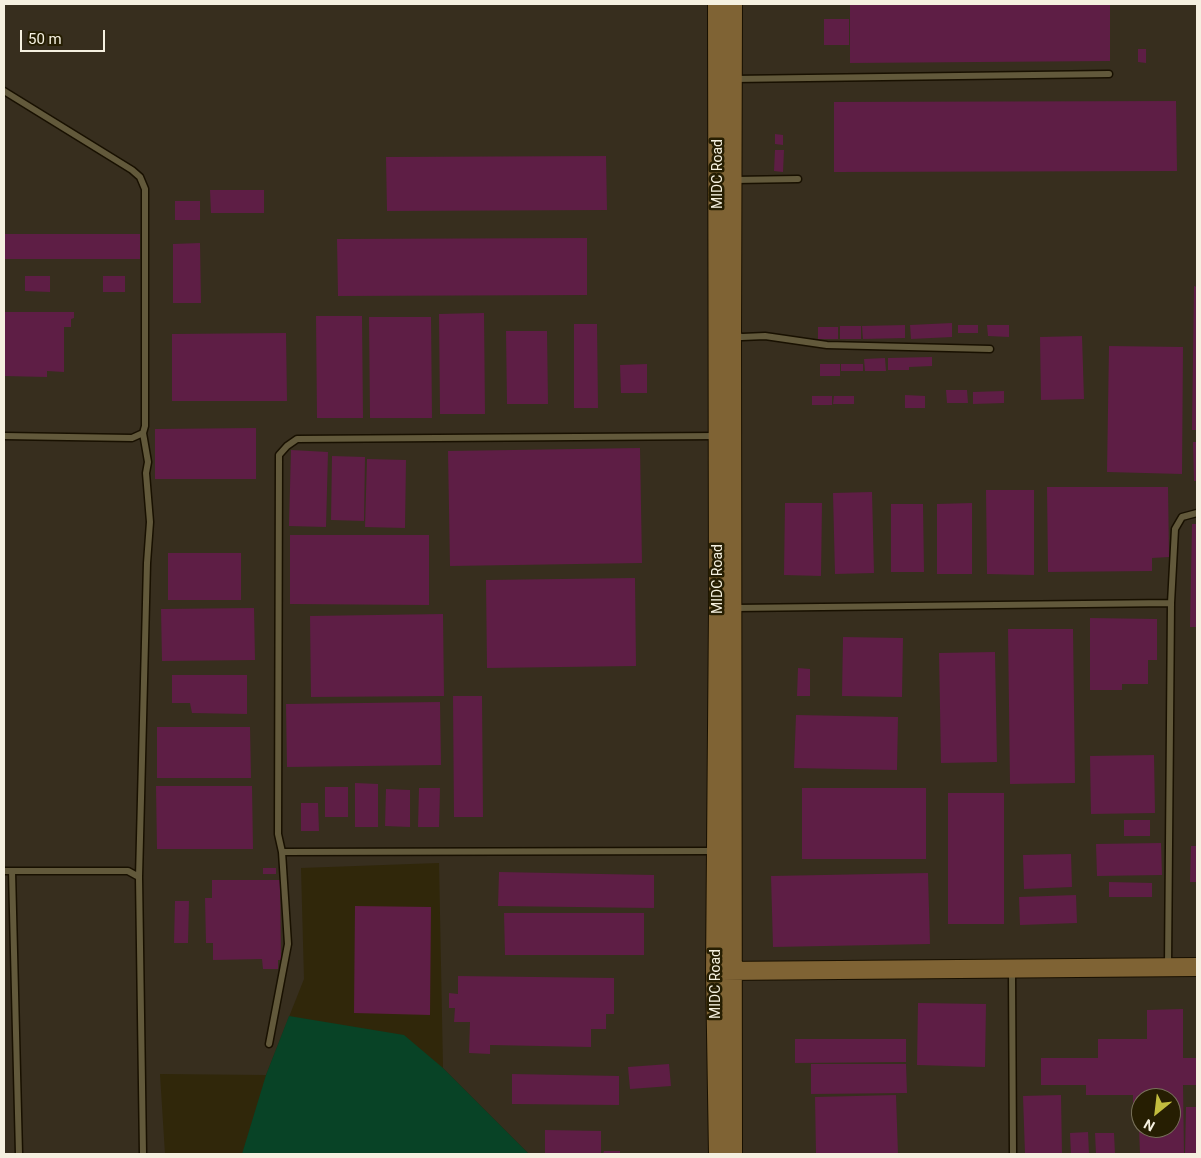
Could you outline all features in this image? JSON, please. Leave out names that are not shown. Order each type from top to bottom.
[{"type":"street","name":"MIDC Road","points":[[717,4],[717,436],[725,608],[724,971],[718,1154]]},
{"type":"street","name":"MIDC Road","points":[[733,1154],[716,851],[732,335],[732,79],[734,4]]},
{"type":"street","points":[[724,971],[1197,967]]},
{"type":"lane","points":[[732,79],[1109,74]]},
{"type":"lane","points":[[4,91],[132,170],[140,177],[145,189],[145,426],[142,433],[148,462],[146,473],[150,522],[147,563],[139,877],[143,1154]]},
{"type":"lane","points":[[733,180],[798,179]]},
{"type":"lane","points":[[732,335],[742,337],[765,336],[828,345],[990,349]]},
{"type":"lane","points":[[4,436],[132,438],[142,433]]},
{"type":"lane","points":[[269,1044],[288,944],[282,852],[278,834],[279,455],[297,439],[717,436]]},
{"type":"lane","points":[[1168,968],[1171,602],[1175,529],[1182,517],[1197,513]]},
{"type":"lane","points":[[725,608],[1171,602]]},
{"type":"lane","points":[[282,852],[716,851]]},
{"type":"lane","points":[[4,871],[128,871],[139,877]]},
{"type":"lane","points":[[12,871],[19,1154]]},
{"type":"lane","points":[[1012,969],[1013,1154]]},
{"type":"shaded area","points":[[4,4],[1197,4],[1197,1154],[529,1154],[443,1068],[439,863],[301,868],[304,979],[266,1075],[160,1074],[165,1154],[4,1154]]},
{"type":"green space","points":[[289,1016],[404,1035],[443,1068],[529,1154],[242,1154],[266,1075]]},
{"type":"building","points":[[850,4],[1110,4],[1110,61],[850,63]]},
{"type":"building","points":[[824,19],[849,19],[849,45],[824,45]]},
{"type":"building","points":[[1138,49],[1146,49],[1146,63],[1138,62]]},
{"type":"building","points":[[1176,101],[1177,171],[834,172],[834,102]]},
{"type":"building","points":[[775,134],[783,135],[783,145],[775,144]]},
{"type":"building","points":[[775,150],[784,150],[783,172],[774,171]]},
{"type":"building","points":[[606,156],[607,210],[387,211],[386,157]]},
{"type":"building","points":[[210,190],[264,190],[264,213],[211,213]]},
{"type":"building","points":[[175,201],[200,201],[200,220],[175,220]]},
{"type":"building","points":[[4,234],[140,234],[140,259],[4,259]]},
{"type":"building","points":[[587,238],[587,295],[338,296],[337,239]]},
{"type":"building","points":[[200,243],[201,303],[173,303],[173,244]]},
{"type":"building","points":[[25,276],[50,276],[50,292],[25,291]]},
{"type":"building","points":[[103,276],[125,276],[125,292],[103,292]]},
{"type":"building","points":[[1194,286],[1197,287],[1197,430],[1192,430]]},
{"type":"building","points":[[4,312],[74,312],[74,318],[71,319],[71,327],[64,327],[64,372],[47,371],[47,377],[4,376]]},
{"type":"building","points":[[484,313],[485,414],[440,414],[439,314]]},
{"type":"building","points":[[316,316],[362,316],[363,418],[317,418]]},
{"type":"building","points":[[369,317],[431,317],[432,418],[370,418]]},
{"type":"building","points":[[952,323],[952,337],[911,339],[910,325]]},
{"type":"building","points":[[574,324],[597,324],[598,408],[574,408]]},
{"type":"building","points":[[905,325],[905,338],[863,339],[862,326]]},
{"type":"building","points":[[958,325],[978,325],[978,333],[958,333]]},
{"type":"building","points":[[987,325],[1009,325],[1009,337],[988,336]]},
{"type":"building","points":[[840,326],[861,326],[861,339],[840,339]]},
{"type":"building","points":[[818,327],[838,327],[838,339],[818,339]]},
{"type":"building","points":[[506,331],[547,331],[548,404],[507,404]]},
{"type":"building","points":[[286,333],[287,401],[172,401],[172,334]]},
{"type":"building","points":[[1082,336],[1084,399],[1041,400],[1040,337]]},
{"type":"building","points":[[1109,346],[1183,347],[1182,474],[1107,472]]},
{"type":"building","points":[[932,357],[932,366],[909,367],[909,370],[888,370],[888,358]]},
{"type":"building","points":[[885,358],[886,371],[865,371],[864,359]]},
{"type":"building","points":[[647,364],[647,393],[621,393],[620,365]]},
{"type":"building","points":[[820,364],[840,364],[840,376],[820,376]]},
{"type":"building","points":[[841,364],[863,364],[863,371],[841,371]]},
{"type":"building","points":[[946,390],[967,390],[968,403],[947,403]]},
{"type":"building","points":[[1004,391],[1004,403],[973,404],[973,392]]},
{"type":"building","points":[[905,395],[925,396],[925,408],[905,408]]},
{"type":"building","points":[[812,396],[832,396],[832,405],[812,405]]},
{"type":"building","points":[[834,396],[854,396],[854,404],[833,404]]},
{"type":"building","points":[[256,428],[256,479],[155,479],[155,429]]},
{"type":"building","points":[[1193,442],[1197,442],[1197,481],[1194,481]]},
{"type":"building","points":[[640,448],[642,563],[450,566],[448,451]]},
{"type":"building","points":[[291,450],[328,452],[326,527],[289,526]]},
{"type":"building","points":[[332,456],[365,457],[364,521],[331,520]]},
{"type":"building","points":[[367,459],[406,460],[405,528],[365,527]]},
{"type":"building","points":[[1047,487],[1168,487],[1169,557],[1152,558],[1152,571],[1048,572]]},
{"type":"building","points":[[986,490],[1034,490],[1034,575],[987,574]]},
{"type":"building","points":[[872,492],[874,573],[835,574],[833,493]]},
{"type":"building","points":[[785,503],[822,503],[821,576],[784,575]]},
{"type":"building","points":[[972,503],[972,574],[937,574],[937,504]]},
{"type":"building","points":[[891,504],[923,504],[924,572],[891,572]]},
{"type":"building","points":[[1192,524],[1197,524],[1197,627],[1190,627]]},
{"type":"building","points":[[290,535],[429,535],[429,605],[290,604]]},
{"type":"building","points":[[168,553],[241,553],[241,600],[168,600]]},
{"type":"building","points":[[635,578],[636,666],[487,668],[486,580]]},
{"type":"building","points":[[254,608],[255,660],[162,661],[161,609]]},
{"type":"building","points":[[443,614],[444,696],[311,697],[310,616]]},
{"type":"building","points":[[1090,618],[1157,619],[1157,660],[1148,660],[1148,684],[1122,684],[1122,690],[1090,690]]},
{"type":"building","points":[[1008,629],[1073,629],[1075,783],[1010,784]]},
{"type":"building","points":[[843,637],[903,638],[902,697],[842,696]]},
{"type":"building","points":[[995,652],[997,762],[941,763],[939,653]]},
{"type":"building","points":[[798,668],[810,669],[810,696],[797,696]]},
{"type":"building","points":[[172,675],[247,675],[247,714],[192,713],[190,703],[172,703]]},
{"type":"building","points":[[453,696],[482,696],[483,817],[454,817]]},
{"type":"building","points":[[440,702],[441,765],[287,767],[286,704]]},
{"type":"building","points":[[796,715],[898,717],[897,770],[794,768]]},
{"type":"building","points":[[157,727],[250,727],[251,778],[157,778]]},
{"type":"building","points":[[1154,755],[1155,813],[1091,814],[1090,756]]},
{"type":"building","points":[[355,783],[378,784],[378,827],[355,827]]},
{"type":"building","points":[[156,786],[252,786],[253,849],[157,849]]},
{"type":"building","points":[[325,787],[348,787],[348,817],[325,817]]},
{"type":"building","points":[[419,788],[440,788],[439,827],[418,827]]},
{"type":"building","points":[[802,788],[926,788],[926,859],[802,859]]},
{"type":"building","points":[[386,789],[410,790],[410,827],[385,826]]},
{"type":"building","points":[[948,793],[1004,793],[1004,924],[948,924]]},
{"type":"building","points":[[301,803],[318,803],[319,831],[301,831]]},
{"type":"building","points":[[1124,820],[1150,820],[1150,836],[1124,836]]},
{"type":"building","points":[[1161,843],[1162,875],[1097,876],[1096,844]]},
{"type":"building","points":[[1191,846],[1197,846],[1197,882],[1190,882]]},
{"type":"building","points":[[1071,854],[1072,887],[1024,889],[1023,855]]},
{"type":"building","points":[[263,868],[276,868],[276,874],[263,874]]},
{"type":"building","points":[[499,872],[654,875],[654,908],[498,906]]},
{"type":"building","points":[[928,873],[930,944],[773,947],[771,876]]},
{"type":"building","points":[[212,880],[280,880],[281,960],[278,960],[278,969],[263,969],[262,959],[213,960],[213,943],[206,943],[205,898],[212,898]]},
{"type":"building","points":[[1109,882],[1152,883],[1152,897],[1109,897]]},
{"type":"building","points":[[1076,895],[1077,923],[1020,925],[1019,897]]},
{"type":"building","points":[[175,901],[189,901],[188,943],[174,943]]},
{"type":"building","points":[[355,906],[431,907],[430,1015],[354,1013]]},
{"type":"building","points":[[504,913],[644,913],[644,955],[505,955]]},
{"type":"building","points":[[458,976],[614,978],[614,1014],[606,1014],[606,1029],[591,1029],[591,1047],[490,1045],[490,1054],[469,1053],[470,1022],[454,1022],[455,1008],[449,1008],[449,993],[458,994]]},
{"type":"building","points":[[918,1003],[986,1004],[985,1067],[917,1065]]},
{"type":"building","points":[[1183,1009],[1183,1058],[1197,1058],[1197,1085],[1183,1085],[1184,1154],[1140,1154],[1139,1138],[1181,1138],[1181,1088],[1131,1088],[1131,1095],[1086,1095],[1086,1085],[1041,1085],[1041,1058],[1098,1058],[1098,1039],[1147,1039],[1147,1010]]},
{"type":"building","points":[[795,1039],[906,1039],[906,1062],[795,1063]]},
{"type":"building","points":[[669,1064],[671,1086],[630,1089],[628,1067]]},
{"type":"building","points":[[811,1064],[906,1064],[907,1093],[811,1094]]},
{"type":"building","points":[[512,1074],[619,1076],[619,1105],[512,1104]]},
{"type":"building","points":[[896,1095],[898,1154],[816,1154],[815,1097]]},
{"type":"building","points":[[1061,1095],[1062,1154],[1025,1154],[1023,1096]]},
{"type":"building","points":[[1186,1107],[1197,1107],[1197,1153],[1185,1153]]},
{"type":"building","points":[[545,1130],[601,1131],[601,1154],[545,1154]]},
{"type":"building","points":[[1088,1132],[1089,1154],[1071,1154],[1070,1133]]},
{"type":"building","points":[[1095,1133],[1114,1133],[1115,1154],[1096,1154]]},
{"type":"building","points":[[604,1151],[620,1151],[620,1154],[603,1154]]}]
